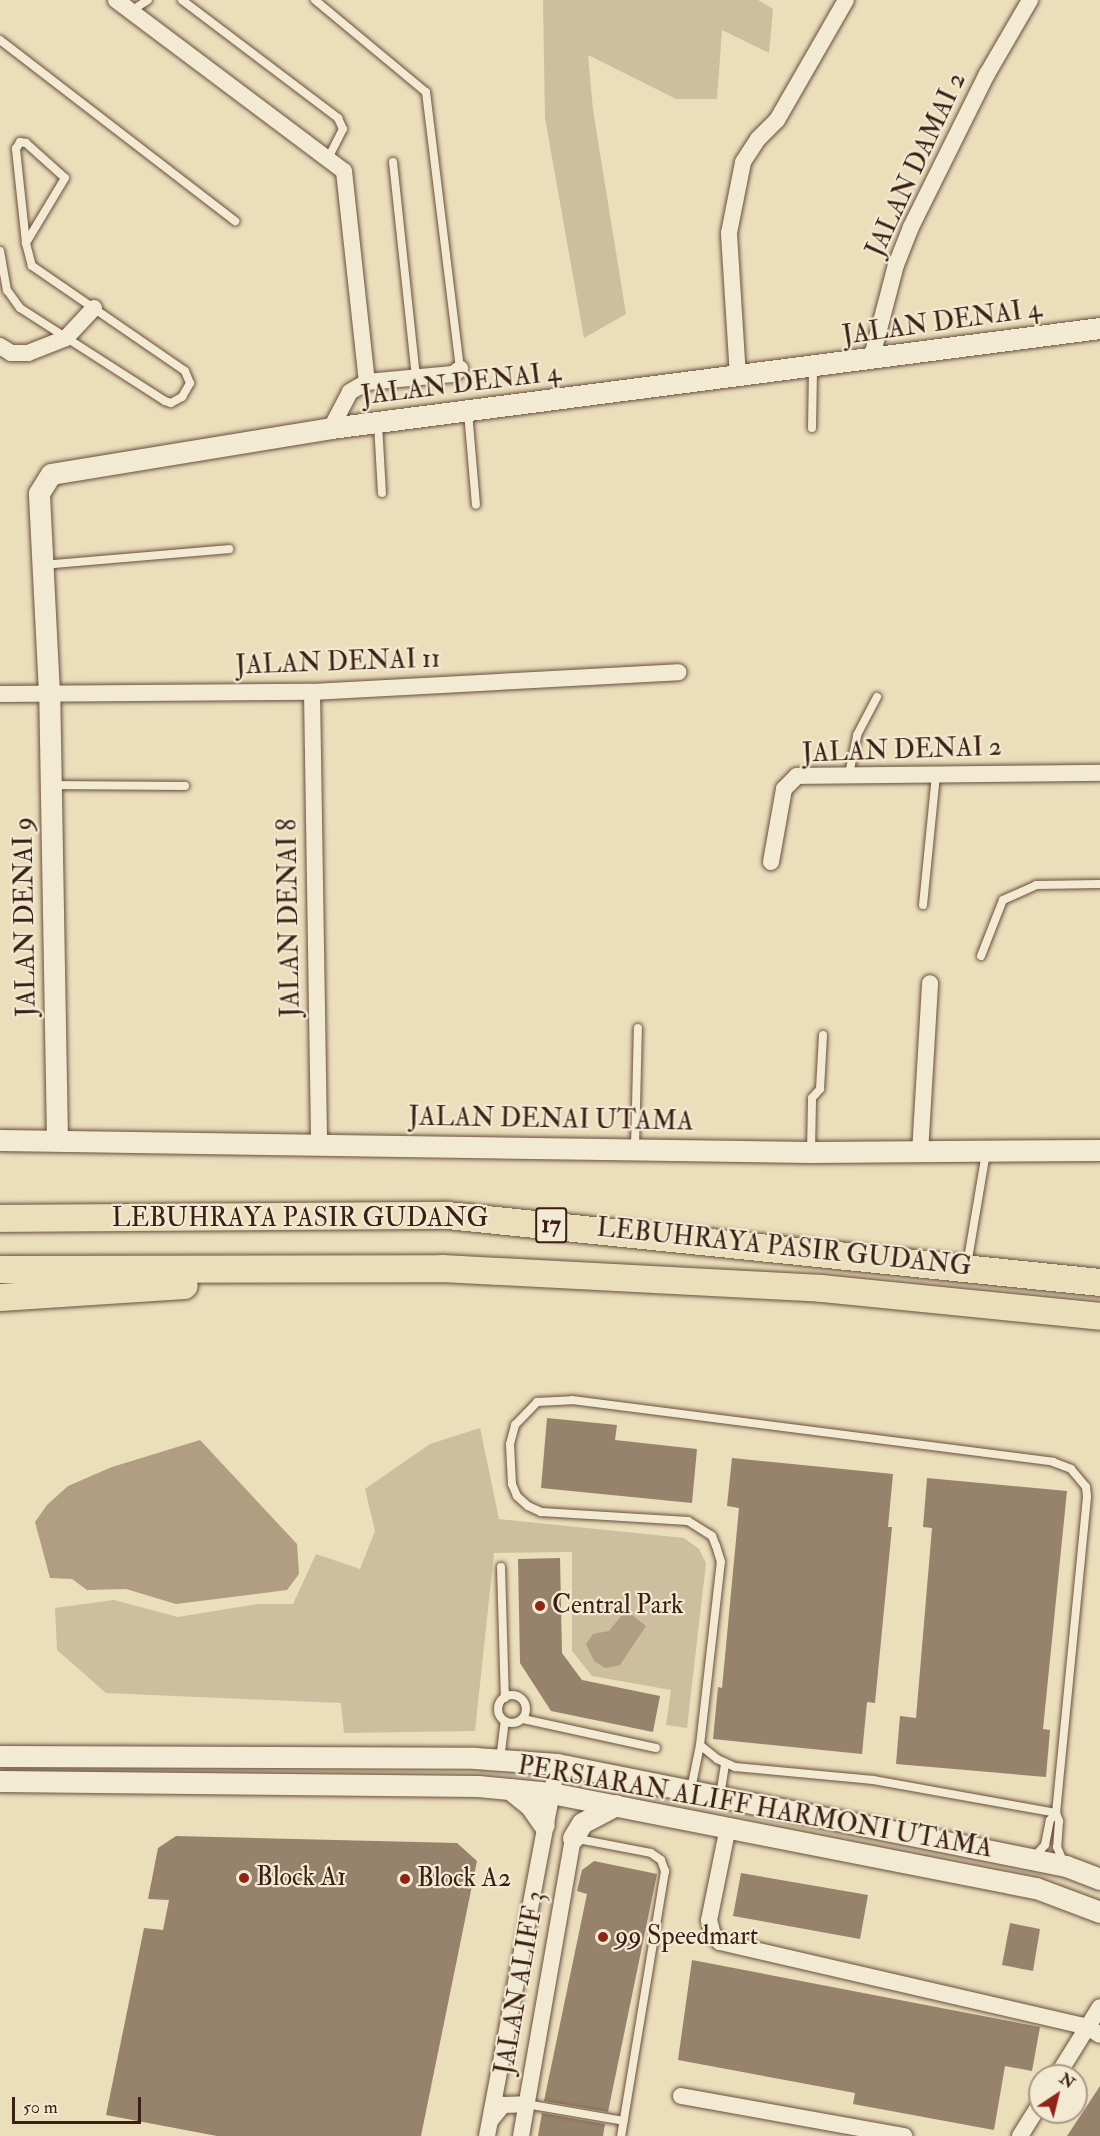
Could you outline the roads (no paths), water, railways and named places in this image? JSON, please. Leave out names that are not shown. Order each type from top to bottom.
[{"type":"highway","name":"LEBUHRAYA PASIR GUDANG","points":[[0,1218],[447,1215],[966,1266],[1100,1282]]},
{"type":"highway","name":"LEBUHRAYA PASIR GUDANG","points":[[0,1269],[442,1268],[821,1288],[1100,1316]]},
{"type":"highway","points":[[0,1297],[442,1268]]},
{"type":"street","points":[[116,0],[344,171],[368,382]]},
{"type":"street","points":[[738,377],[729,233],[741,170],[758,139],[777,120],[846,0]]},
{"type":"street","name":"JALAN DAMAI 2","points":[[871,360],[896,265],[911,227],[987,74],[1030,0]]},
{"type":"street","points":[[0,346],[11,353],[28,353],[66,338],[94,308]]},
{"type":"street","name":"JALAN DENAI 4","points":[[49,693],[39,493],[43,481],[51,474],[331,428],[378,424],[813,368],[1100,328]]},
{"type":"street","points":[[331,428],[350,392],[368,382],[453,374],[460,369]]},
{"type":"street","name":"JALAN DENAI 11","points":[[0,694],[312,692],[678,672]]},
{"type":"street","name":"JALAN DENAI 8","points":[[312,692],[318,1142]]},
{"type":"street","name":"JALAN DENAI 9","points":[[49,693],[57,1140]]},
{"type":"street","name":"JALAN DENAI 2","points":[[771,862],[781,799],[789,781],[797,776],[1100,772]]},
{"type":"street","points":[[920,1153],[930,983]]},
{"type":"street","name":"JALAN DENAI UTAMA","points":[[0,1140],[318,1142],[920,1153],[1100,1150]]},
{"type":"street","name":"PERSIARAN ALIFF HARMONI UTAMA","points":[[0,1756],[500,1760],[557,1764],[1066,1866],[1100,1879]]},
{"type":"street","points":[[488,2129],[557,1764]]},
{"type":"street","name":"PERSIARAN ALIFF HARMONI UTAMA","points":[[0,1781],[510,1789],[551,1793],[1036,1888],[1100,1912]]},
{"type":"street","points":[[510,1789],[530,1805],[544,1825]]},
{"type":"street","points":[[573,1838],[582,1823],[616,1805]]},
{"type":"street","points":[[728,1827],[709,1920],[713,1935],[720,1942],[1094,2031]]},
{"type":"street","name":"JALAN ALIFF 3","points":[[520,2136],[519,2103],[573,1838]]},
{"type":"street","points":[[1067,2064],[1094,2031],[1100,2007]]},
{"type":"street","points":[[488,2129],[498,2109],[519,2103],[499,2073]]},
{"type":"street","points":[[681,2096],[904,2136]]},
{"type":"street","points":[[1020,2136],[1028,2123]]},
{"type":"lane","points":[[131,11],[148,0]]},
{"type":"lane","points":[[182,0],[338,118],[343,129],[328,159]]},
{"type":"lane","points":[[315,0],[426,92],[460,369]]},
{"type":"lane","points":[[0,40],[235,221]]},
{"type":"lane","points":[[0,251],[7,290],[20,308],[165,401],[171,403],[182,397],[190,382],[185,371],[32,266],[26,243],[16,149],[20,142],[26,143],[65,178],[26,243]]},
{"type":"lane","points":[[393,162],[416,378]]},
{"type":"lane","points":[[812,428],[813,368]]},
{"type":"lane","points":[[468,412],[476,505]]},
{"type":"lane","points":[[378,424],[382,493]]},
{"type":"lane","points":[[43,565],[229,549]]},
{"type":"lane","points":[[849,774],[857,735],[877,697]]},
{"type":"lane","points":[[923,905],[936,774]]},
{"type":"lane","points":[[51,785],[185,786]]},
{"type":"lane","points":[[981,956],[1003,900],[1036,885],[1100,884]]},
{"type":"lane","points":[[635,1148],[638,1028]]},
{"type":"lane","points":[[811,1152],[812,1098],[820,1089],[823,1035]]},
{"type":"lane","points":[[966,1266],[986,1153]]},
{"type":"lane","points":[[691,1790],[700,1745],[721,1562],[716,1545],[712,1536],[688,1521],[541,1512],[528,1506],[517,1496],[512,1484],[510,1444],[515,1425],[537,1402],[572,1400],[1031,1459],[1071,1469],[1086,1487],[1087,1497],[1056,1813],[1059,1821],[1057,1846],[1066,1866]]},
{"type":"lane","points":[[500,1760],[505,1721],[499,1707],[505,1698],[501,1567]]},
{"type":"lane","points":[[505,1698],[522,1699],[526,1707],[523,1719]]},
{"type":"lane","points":[[505,1721],[514,1723],[523,1719],[656,1748]]},
{"type":"lane","points":[[700,1745],[725,1764],[873,1780],[1056,1813]]},
{"type":"lane","points":[[720,1796],[725,1764]]},
{"type":"lane","points":[[1027,1859],[1041,1853],[1050,1820],[1056,1813]]},
{"type":"lane","points":[[573,1838],[651,1853],[661,1860],[665,1871],[621,2136]]},
{"type":"lane","points":[[519,2103],[624,2121]]},
{"type":"place","name":"Central Park","points":[[540,1606]]},
{"type":"place","name":"Block A1","points":[[244,1878]]},
{"type":"place","name":"Block A2","points":[[405,1879]]},
{"type":"place","name":"99 Speedmart","points":[[603,1937]]}]
